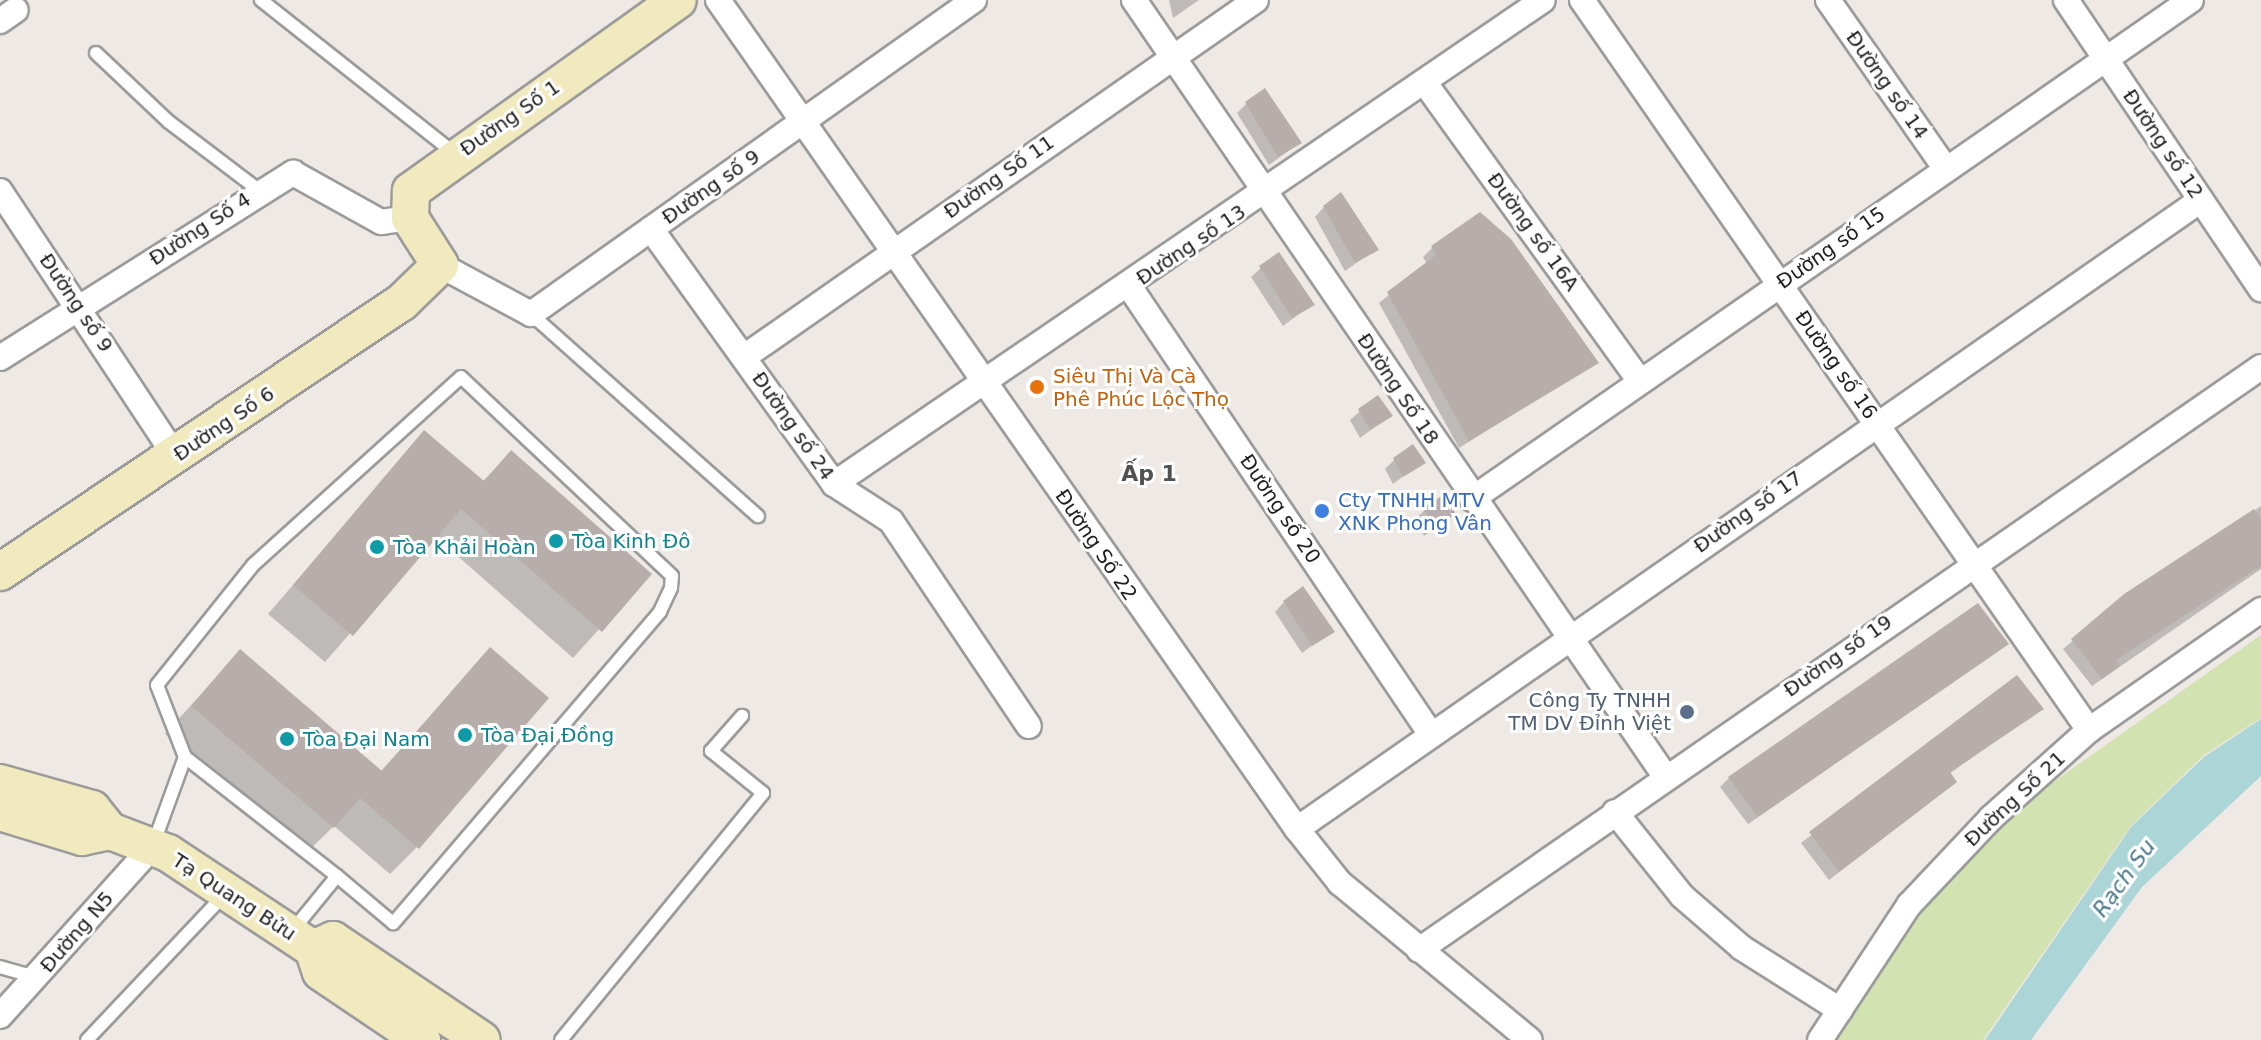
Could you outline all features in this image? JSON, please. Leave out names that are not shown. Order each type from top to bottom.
[{"type":"street","name":"Đường Số 1","points":[[410,218],[411,191],[678,0]]},
{"type":"street","name":"Đường Số 22","points":[[718,0],[890,253],[985,382],[1297,829],[1340,883],[1530,1040]]},
{"type":"street","name":"Đường số 9","points":[[531,314],[974,0]]},
{"type":"street","name":"Đường Số 18","points":[[1134,0],[1472,499],[1665,776]]},
{"type":"street","name":"Đường Số 11","points":[[744,357],[1256,0]]},
{"type":"street","name":"Đường số 13","points":[[834,484],[1266,195],[1543,0]]},
{"type":"street","name":"Đường số 16","points":[[1582,0],[2089,730]]},
{"type":"street","name":"Đường số 14","points":[[1828,0],[1946,169]]},
{"type":"street","name":"Đường số 12","points":[[2066,0],[2261,289]]},
{"type":"street","name":"Đường số 15","points":[[1472,499],[2191,0]]},
{"type":"street","name":"Đường số 16A","points":[[1425,83],[1640,381]]},
{"type":"street","name":"Đường Số 4","points":[[0,358],[293,173],[381,222],[410,218]]},
{"type":"street","name":"Đường số 9","points":[[0,191],[80,306],[176,457]]},
{"type":"street","name":"Đường số 17","points":[[1297,829],[1430,733],[2201,200]]},
{"type":"street","points":[[410,218],[440,265],[531,314]]},
{"type":"street","name":"Đường số 24","points":[[651,229],[834,484],[891,521],[1029,726]]},
{"type":"street","name":"Đường Số 6","points":[[0,572],[176,457],[401,303],[440,265]]},
{"type":"street","name":"Đường số 20","points":[[1129,286],[1430,733]]},
{"type":"street","name":"Đường số 19","points":[[1419,950],[1665,776],[2261,367]]},
{"type":"street","name":"Đường Số 21","points":[[1820,1040],[1909,905],[2089,730],[2261,610]]},
{"type":"street","name":"Tạ Quang Bửu","points":[[0,783],[92,809],[110,831]]},
{"type":"street","name":"Tạ Quang Bửu","points":[[0,812],[82,837],[110,831],[153,846],[229,890],[301,941],[321,972],[422,1040]]},
{"type":"street","points":[[1615,812],[1682,896],[1742,948],[1840,1010]]},
{"type":"street","name":"Đường N5","points":[[0,1016],[153,846]]},
{"type":"street","name":"Tạ Quang Bửu","points":[[301,941],[333,940],[482,1040]]},
{"type":"lane","points":[[261,0],[457,156]]},
{"type":"lane","points":[[96,53],[169,122],[260,191]]},
{"type":"lane","points":[[531,314],[758,516]]},
{"type":"lane","points":[[461,377],[672,576],[671,588],[660,612],[393,923],[337,876],[185,757],[157,685],[253,565],[461,377]]},
{"type":"lane","points":[[561,1040],[763,793],[711,751],[742,716]]},
{"type":"lane","points":[[153,846],[185,757]]},
{"type":"lane","points":[[301,941],[337,876]]},
{"type":"lane","points":[[87,1040],[229,890]]},
{"type":"lane","points":[[0,967],[37,978]]},
{"type":"green space","points":[[2261,635],[2261,718],[2203,756],[2130,827],[1983,1040],[1836,1040],[1918,910],[2014,810]]},
{"type":"water","name":"Rạch Su","points":[[2261,719],[2261,776],[2142,887],[2031,1040],[1985,1040],[2131,827],[2204,757]]},
{"type":"building","points":[[1265,88],[1302,143],[1278,157],[1245,102]]},
{"type":"building","points":[[1341,192],[1379,250],[1355,263],[1323,206]]},
{"type":"building","points":[[1480,212],[1511,239],[1599,363],[1469,441],[1387,292],[1436,255],[1431,246]]},
{"type":"building","points":[[1279,252],[1315,305],[1292,318],[1259,266]]},
{"type":"building","points":[[1378,395],[1393,416],[1370,430],[1358,409]]},
{"type":"building","points":[[424,430],[484,481],[511,450],[652,574],[602,632],[461,509],[353,636],[293,585]]},
{"type":"building","points":[[1413,444],[1426,463],[1403,477],[1393,458]]},
{"type":"building","points":[[1443,495],[1456,514],[1434,528],[1423,508]]},
{"type":"building","points":[[2254,509],[2261,518],[2261,566],[2116,660],[2120,666],[2102,679],[2071,639],[2124,594]]},
{"type":"building","points":[[1303,586],[1335,632],[1312,646],[1283,601]]},
{"type":"building","points":[[1978,603],[2009,644],[1758,817],[1728,777]]},
{"type":"building","points":[[490,647],[549,698],[419,849],[360,798],[334,828],[191,706],[240,649],[382,771]]},
{"type":"building","points":[[2017,675],[2044,709],[1950,772],[1957,782],[1839,872],[1809,832]]},
{"type":"place","name":"Siêu Thị Và Cà Phê Phúc Lộc Thọ","points":[[1037,387]]},
{"type":"place","name":"Cty TNHH MTV XNK Phong Vân","points":[[1322,511]]},
{"type":"place","name":"Tòa Kinh Đô","points":[[556,541]]},
{"type":"place","name":"Tòa Khải Hoàn","points":[[377,547]]},
{"type":"place","name":"Công Ty TNHH TM DV Đỉnh Việt","points":[[1687,712]]},
{"type":"place","name":"Tòa Đại Đồng","points":[[465,735]]},
{"type":"place","name":"Tòa Đại Nam","points":[[287,739]]},
{"type":"district","name":"Ấp 1","points":[[1149,474]]}]
